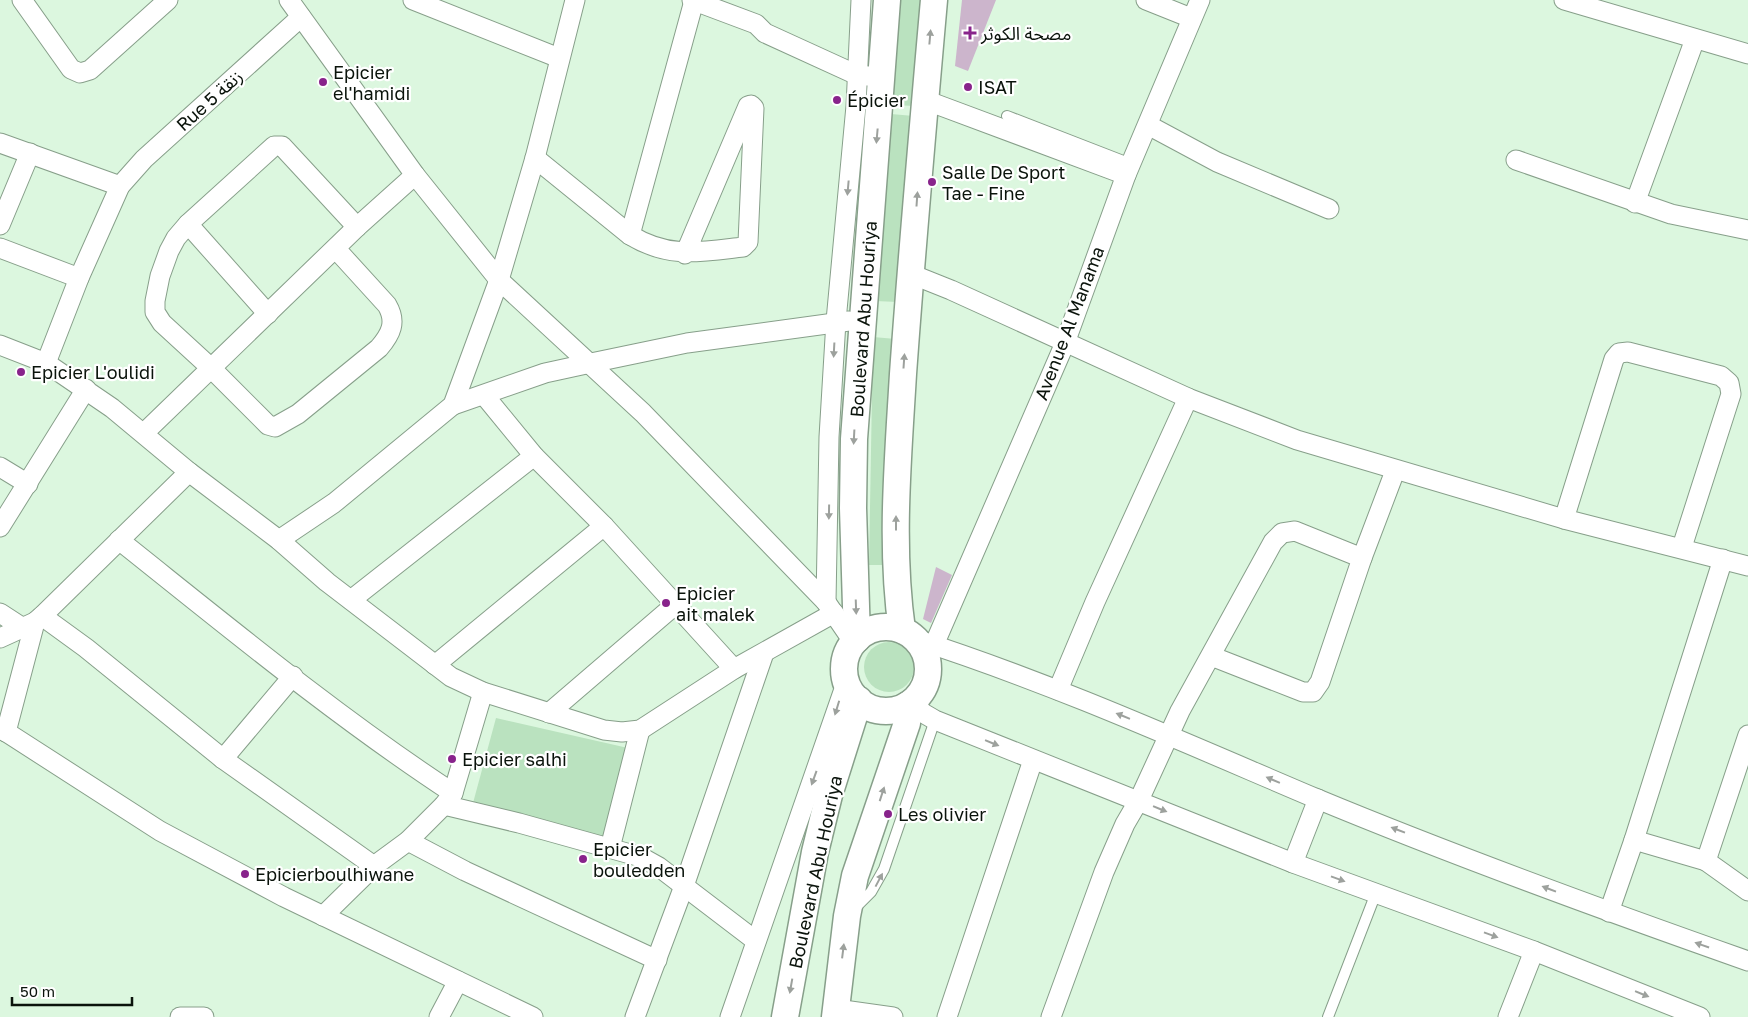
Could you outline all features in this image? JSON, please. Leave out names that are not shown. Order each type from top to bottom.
[{"type":"main road","name":"Boulevard Abu Houriya","points":[[856,641],[853,508],[854,439],[862,320],[870,68],[887,0]]},
{"type":"main road","points":[[835,1013],[847,916],[866,839],[907,723],[911,703],[925,685],[928,670],[924,651],[917,638],[896,572],[897,466],[934,0]]},
{"type":"main road","points":[[911,703],[895,710],[880,710],[867,706],[853,692],[846,660],[856,641],[865,633],[879,628],[917,638]]},
{"type":"main road","name":"Boulevard Abu Houriya","points":[[785,1017],[816,852],[853,692]]},
{"type":"street","points":[[22,0],[71,69],[80,74],[90,70],[168,0]]},
{"type":"street","points":[[289,0],[415,175],[499,280],[643,413],[830,607],[856,641]]},
{"type":"street","points":[[413,0],[559,58]]},
{"type":"street","points":[[453,405],[499,280],[535,158],[575,0]]},
{"type":"street","points":[[630,236],[693,0],[714,4],[756,24],[770,23],[870,68]]},
{"type":"street","points":[[830,607],[829,436],[836,322],[856,106],[870,68],[861,0]]},
{"type":"street","points":[[1146,0],[1191,18]]},
{"type":"street","name":"Avenue Al Manama","points":[[917,638],[1065,342],[1097,250],[1200,0]]},
{"type":"street","points":[[1564,0],[1748,54]]},
{"type":"street","name":"Rue 5 زنقة","points":[[46,363],[79,278],[120,186],[144,159],[301,17]]},
{"type":"street","points":[[1635,203],[1695,39]]},
{"type":"street","points":[[925,100],[1129,169]]},
{"type":"street","points":[[535,158],[630,236],[647,245],[685,254],[742,247],[748,242],[754,108],[751,105],[748,106],[685,254]]},
{"type":"street","points":[[1148,126],[1210,159],[1329,210]]},
{"type":"street","points":[[0,143],[120,186]]},
{"type":"street","points":[[336,249],[387,305],[393,314],[392,327],[388,338],[379,348],[298,414],[275,427],[268,425],[211,368],[162,323],[154,308],[160,276],[172,245],[188,224],[274,146],[282,146],[357,227]]},
{"type":"street","points":[[0,225],[30,154]]},
{"type":"street","points":[[1516,160],[1671,214],[1748,230]]},
{"type":"street","points":[[144,433],[357,227],[415,175]]},
{"type":"street","points":[[188,224],[268,314]]},
{"type":"street","points":[[0,248],[79,278]]},
{"type":"street","points":[[912,274],[1188,398],[1297,440],[1564,519],[1682,547],[1748,566]]},
{"type":"street","points":[[279,540],[334,503],[453,405],[545,373],[591,363],[688,343],[862,320]]},
{"type":"street","points":[[0,345],[46,363],[86,389],[144,433],[189,472],[279,540],[327,582],[451,677],[483,692],[549,713],[604,730],[622,732],[640,730],[734,669],[764,653],[830,607]]},
{"type":"street","points":[[1564,519],[1614,359],[1619,353],[1628,352],[1721,376],[1729,383],[1731,394],[1682,547]]},
{"type":"street","points":[[0,527],[86,389]]},
{"type":"street","points":[[484,395],[534,456],[604,526],[734,669]]},
{"type":"street","points":[[1058,690],[1095,602],[1188,398]]},
{"type":"street","points":[[351,600],[534,456]]},
{"type":"street","points":[[0,467],[28,484]]},
{"type":"street","points":[[1210,656],[1302,692],[1313,692],[1320,682],[1362,558],[1395,470]]},
{"type":"street","points":[[0,638],[33,622],[189,472]]},
{"type":"street","points":[[435,665],[604,526]]},
{"type":"street","points":[[1051,1017],[1104,872],[1125,824],[1139,800],[1168,735],[1273,542],[1282,533],[1295,531],[1362,558]]},
{"type":"street","points":[[119,540],[391,750],[448,799],[641,857],[684,886],[756,941]]},
{"type":"street","points":[[1609,912],[1634,840],[1723,559]]},
{"type":"street","points":[[549,713],[676,604]]},
{"type":"street","points":[[0,613],[33,622],[86,648],[223,759],[374,866]]},
{"type":"street","points":[[33,622],[3,730],[160,831],[322,916],[532,1017]]},
{"type":"street","points":[[917,638],[1058,690],[1318,799],[1609,912],[1748,961]]},
{"type":"street","points":[[635,1017],[684,886],[764,653]]},
{"type":"street","points":[[223,759],[293,676]]},
{"type":"street","points":[[322,916],[374,866],[408,841],[448,799],[483,692]]},
{"type":"street","points":[[730,1017],[843,692],[853,692]]},
{"type":"street","points":[[911,703],[935,720],[1033,760],[1139,800],[1293,863],[1534,950],[1700,1017]]},
{"type":"street","points":[[610,848],[640,730]]},
{"type":"street","points":[[1706,861],[1748,735]]},
{"type":"street","points":[[947,1017],[1033,760]]},
{"type":"street","points":[[1293,863],[1318,799]]},
{"type":"street","points":[[1634,840],[1706,861],[1748,891]]},
{"type":"street","points":[[408,841],[465,871],[657,960]]},
{"type":"street","points":[[1508,1017],[1534,950]]},
{"type":"street","points":[[439,1017],[458,981]]},
{"type":"street","points":[[835,1013],[893,1017]]},
{"type":"street","points":[[180,1017],[204,1017]]},
{"type":"lane","points":[[1007,116],[1129,169]]},
{"type":"lane","points":[[847,916],[871,892],[884,869],[935,720]]},
{"type":"lane","points":[[1328,1017],[1376,893]]},
{"type":"green space","points":[[901,0],[924,0],[915,106],[892,105]]},
{"type":"green space","points":[[891,114],[914,116],[898,302],[875,301]]},
{"type":"green space","points":[[873,337],[896,339],[887,565],[869,565]]},
{"type":"green space","points":[[884,642],[894,642],[907,649],[914,662],[914,672],[907,685],[894,692],[884,692],[875,688],[868,681],[864,672],[864,662],[868,653],[875,646]]},
{"type":"green space","points":[[496,718],[628,748],[607,841],[473,803]]},
{"type":"building","name":"مصحة الكوثر","points":[[962,0],[996,0],[968,71],[955,66]]},
{"type":"building","points":[[936,567],[952,575],[931,623],[923,619]]},
{"type":"place","name":"مصحة الكوثر","points":[[970,33]]},
{"type":"place","name":"Epicier el'hamidi","points":[[323,82]]},
{"type":"place","name":"ISAT","points":[[968,87]]},
{"type":"place","name":"Épicier","points":[[837,100]]},
{"type":"place","name":"Salle De Sport Tae - Fine","points":[[932,182]]},
{"type":"place","name":"Epicier L'oulidi","points":[[21,372]]},
{"type":"place","name":"Epicier ait malek","points":[[666,603]]},
{"type":"place","name":"Epicier salhi","points":[[452,759]]},
{"type":"place","name":"Les olivier","points":[[888,814]]},
{"type":"place","name":"Epicier bouledden","points":[[583,859]]},
{"type":"place","name":"Epicierboulhiwane","points":[[245,874]]}]
